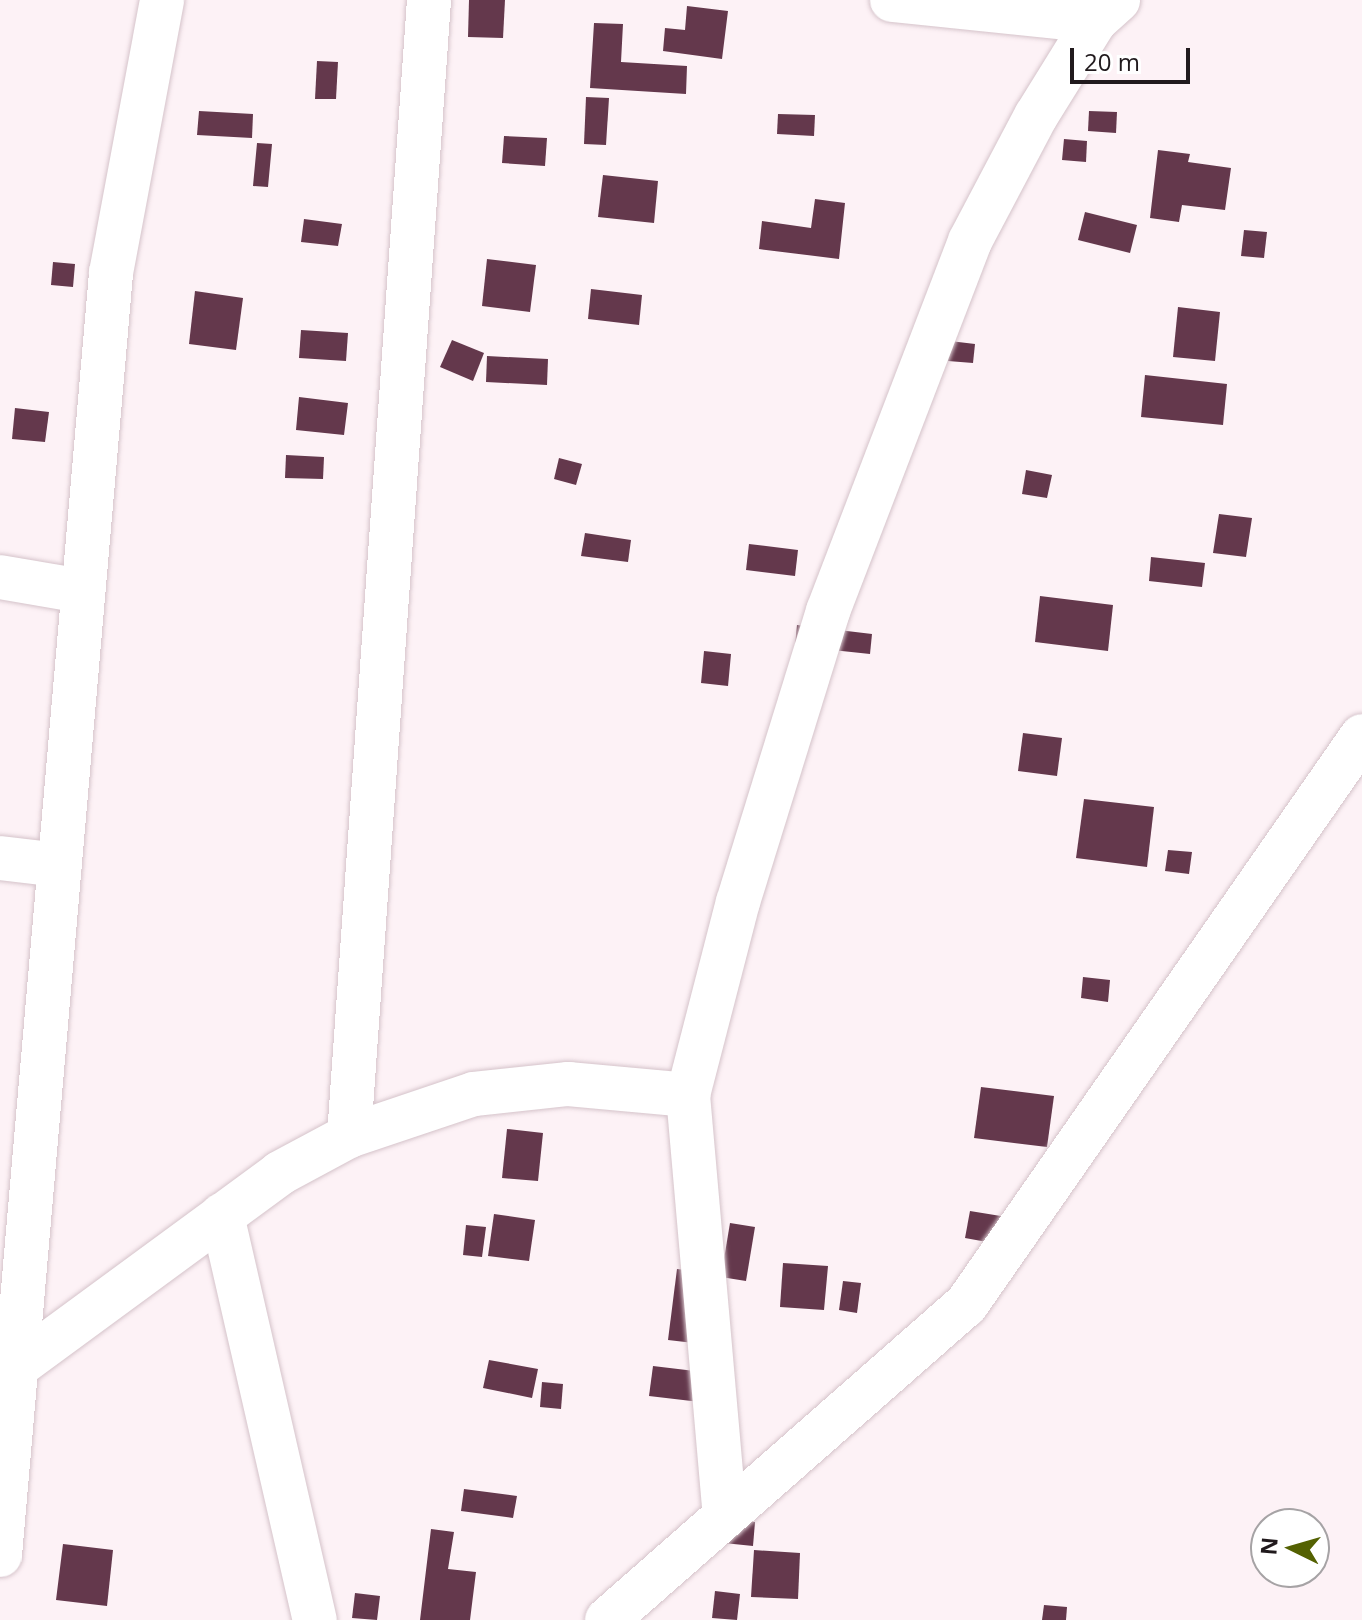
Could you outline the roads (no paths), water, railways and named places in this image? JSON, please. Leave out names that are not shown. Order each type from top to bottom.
[{"type":"street","points":[[0,1555],[10,1365],[60,865],[111,273],[162,0]]},
{"type":"street","points":[[349,1136],[429,0]]},
{"type":"street","points":[[725,1516],[688,1095],[738,902],[828,611],[970,241],[1106,11],[892,0]]},
{"type":"street","points":[[0,577],[82,591]]},
{"type":"street","points":[[607,1620],[966,1305],[1362,736]]},
{"type":"street","points":[[0,858],[60,865]]},
{"type":"street","points":[[10,1365],[280,1173],[349,1136],[474,1094],[568,1084],[688,1095]]},
{"type":"street","points":[[222,1215],[315,1620]]}]
